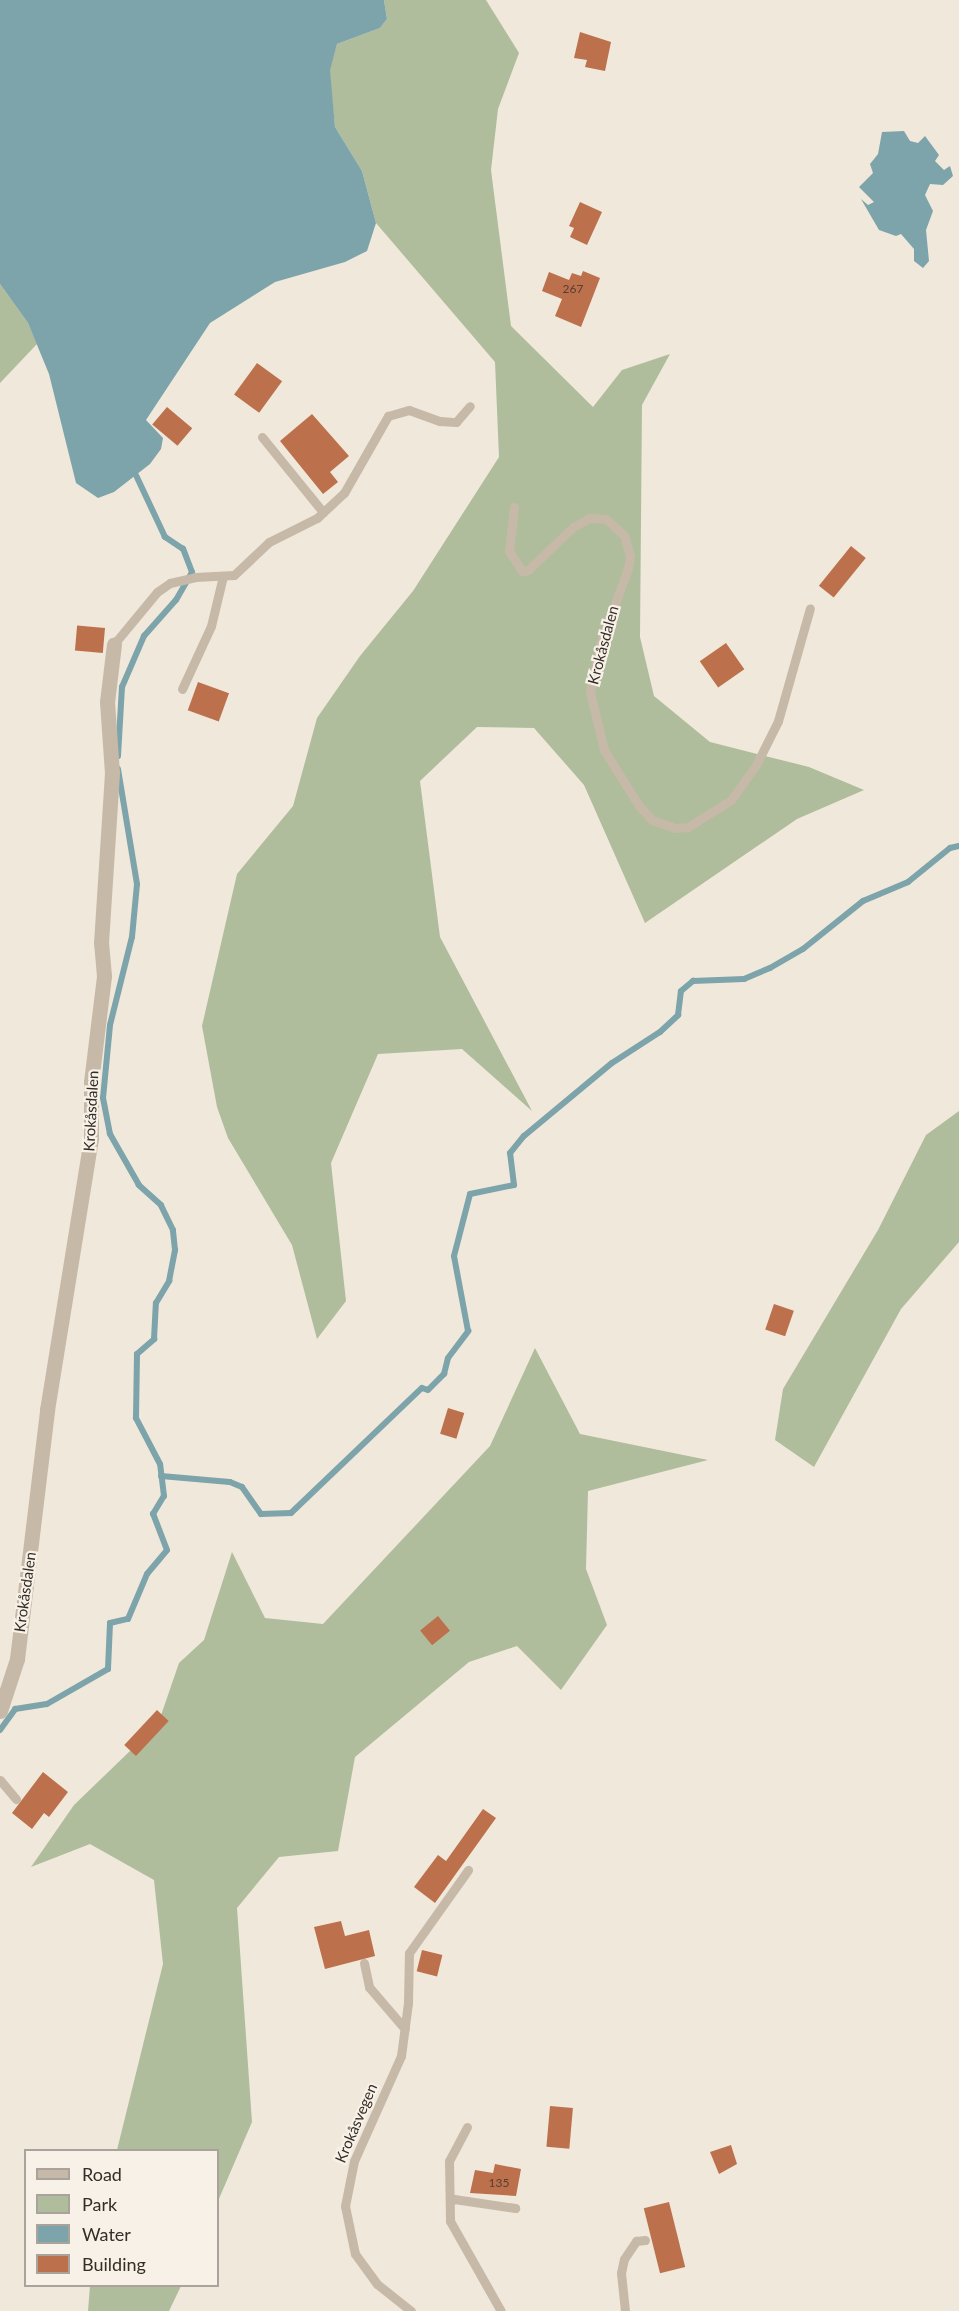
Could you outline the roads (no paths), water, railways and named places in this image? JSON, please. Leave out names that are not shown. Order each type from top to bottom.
[{"type":"street","name":"Krokåsdalen","points":[[0,1711],[17,1659],[47,1410],[92,1138],[91,1082],[104,976],[101,943],[112,773],[106,702],[114,644]]},
{"type":"lane","name":"Krokåsdalen","points":[[114,644],[157,592],[170,583],[195,577],[223,576],[242,571],[269,542],[317,518],[344,493],[388,416],[409,410],[440,421],[456,422],[471,406]]},
{"type":"lane","points":[[262,437],[323,512]]},
{"type":"lane","name":"Krokåsdalen","points":[[514,507],[509,551],[522,571],[528,570],[573,527],[589,518],[606,519],[624,535],[630,556],[628,568],[604,634],[590,692],[604,750],[645,813],[652,820],[675,828],[688,826],[731,800],[756,765],[778,721],[810,608]]},
{"type":"lane","points":[[182,689],[211,626],[223,576]]},
{"type":"lane","points":[[0,1780],[16,1799]]},
{"type":"lane","name":"Krokåsvegen","points":[[411,2311],[378,2284],[355,2254],[345,2206],[354,2161],[394,2074],[405,2032],[409,1953],[468,1870]]},
{"type":"lane","points":[[364,1963],[369,1987],[403,2023],[405,2032]]},
{"type":"lane","points":[[467,2127],[449,2161],[450,2221],[501,2311]]},
{"type":"lane","points":[[450,2202],[454,2199],[515,2208]]},
{"type":"lane","points":[[625,2311],[621,2273],[624,2259],[636,2241],[645,2240]]},
{"type":"water","points":[[0,0],[384,0],[387,19],[380,28],[337,44],[330,70],[335,127],[362,171],[376,223],[367,251],[345,262],[275,282],[210,323],[146,420],[163,438],[161,449],[150,464],[114,492],[98,498],[76,483],[49,374],[28,323],[0,284]]},
{"type":"water","points":[[904,131],[910,141],[918,143],[925,136],[939,155],[935,161],[944,170],[950,166],[953,176],[943,185],[930,184],[925,195],[933,211],[926,230],[929,261],[923,268],[914,261],[914,249],[901,234],[896,236],[879,230],[861,199],[868,205],[874,202],[859,187],[873,173],[870,164],[878,154],[882,132]]},
{"type":"waterway","points":[[118,756],[122,687],[144,636],[176,600],[192,572],[183,549],[165,537],[136,475]]},
{"type":"waterway","points":[[0,1730],[15,1709],[47,1704],[108,1669],[110,1623],[128,1619],[147,1574],[167,1550],[153,1514],[164,1496],[160,1464],[136,1418],[137,1354],[154,1339],[156,1303],[169,1281],[175,1250],[173,1230],[161,1205],[139,1185],[110,1134],[103,1098],[110,1025],[132,937],[137,884],[118,769]]},
{"type":"waterway","points":[[161,1476],[230,1482],[242,1487],[261,1514],[291,1513],[422,1388],[428,1390],[444,1374],[448,1358],[468,1331],[454,1256],[470,1194],[514,1185],[510,1153],[524,1136],[612,1063],[660,1032],[678,1015],[681,991],[693,981],[744,979],[770,968],[803,949],[863,901],[908,882],[950,848],[959,846]]}]
